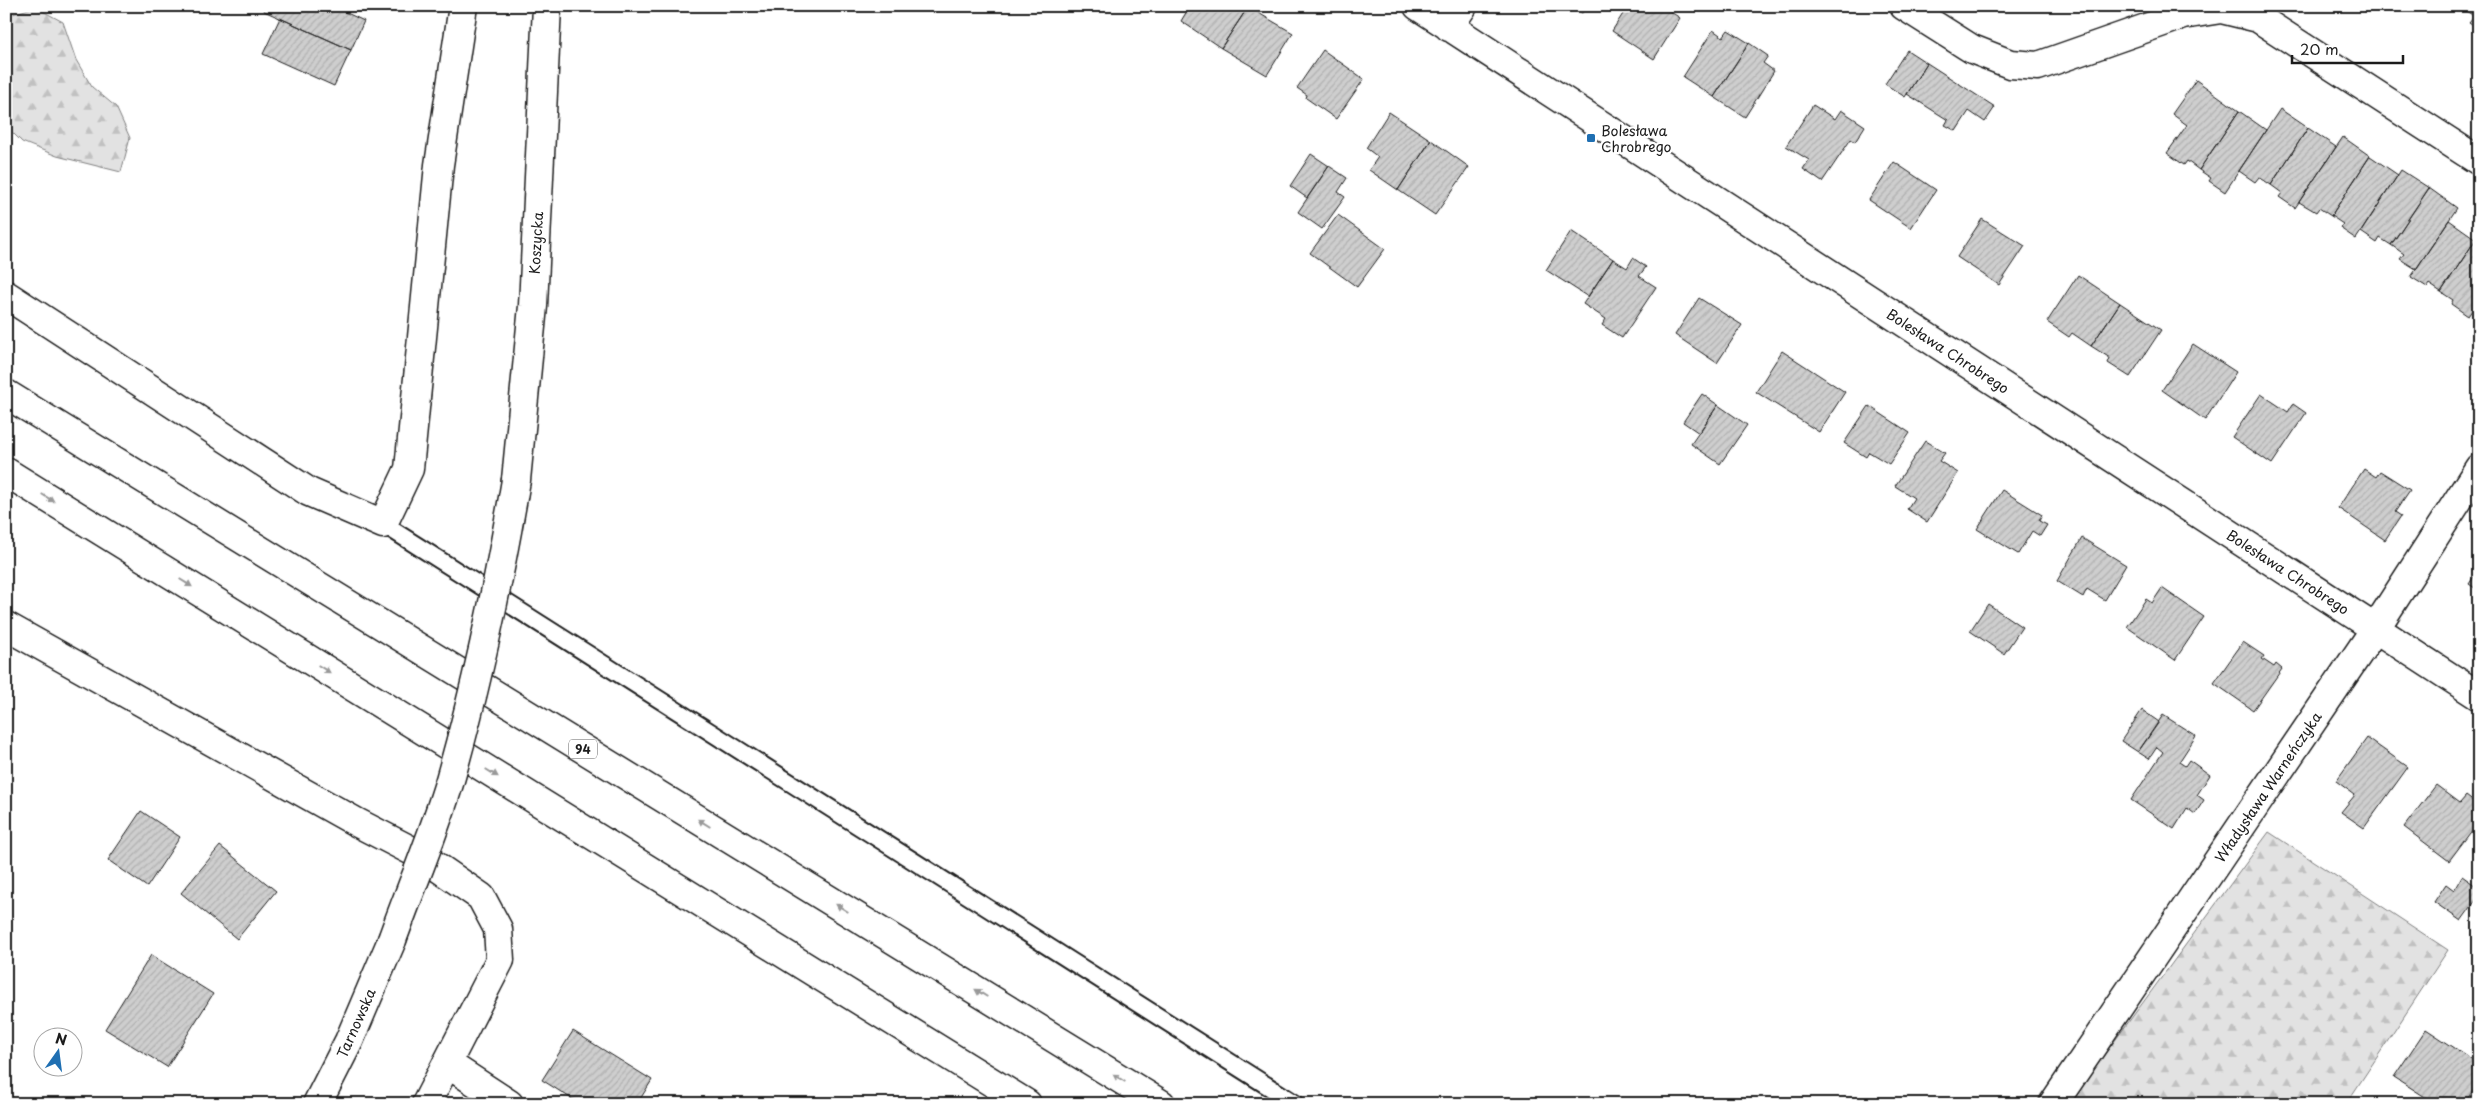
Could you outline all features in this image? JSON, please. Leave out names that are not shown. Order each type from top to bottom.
[{"type":"street","points":[[6,295],[309,492],[383,524],[409,469],[439,165],[463,6]]},
{"type":"street","name":"Koszycka","points":[[392,940],[449,781],[482,653],[500,571],[516,480],[533,306],[547,6]]},
{"type":"street","name":"Bolesława Chrobrego","points":[[1418,6],[1456,16],[2375,629],[2479,696]]},
{"type":"street","points":[[1904,6],[1972,49],[2010,64],[2038,66],[2183,15],[2221,10],[2258,18],[2479,161]]},
{"type":"street","name":"94","points":[[6,394],[1161,1104]]},
{"type":"street","name":"Władysława Warneńczyka","points":[[2053,1104],[2375,629],[2479,468]]},
{"type":"street","points":[[6,472],[1027,1104]]},
{"type":"street","points":[[6,626],[338,813],[420,856],[481,898],[498,929],[500,960],[426,1104]]},
{"type":"street","name":"Tarnowska","points":[[317,1104],[350,1041],[392,940]]},
{"type":"street","points":[[448,1064],[509,1104]]},
{"type":"lane","points":[[383,524],[1296,1104]]},
{"type":"green space","points":[[35,7],[63,22],[76,60],[92,87],[116,107],[130,138],[121,172],[57,156],[22,142],[6,126],[6,16]]},
{"type":"green space","points":[[2269,832],[2448,950],[2346,1104],[2068,1104]]},
{"type":"building","points":[[266,6],[332,6],[364,21],[351,50],[264,11]]},
{"type":"building","points":[[1190,6],[1248,7],[1221,48],[1181,21]]},
{"type":"building","points":[[1572,6],[1587,6],[1582,13]]},
{"type":"building","points":[[1628,6],[1662,6],[1680,18],[1654,59],[1612,31]]},
{"type":"building","points":[[2464,6],[2479,6],[2479,29],[2469,22],[2474,16],[2463,9]]},
{"type":"building","points":[[1248,7],[1293,33],[1267,75],[1221,48]]},
{"type":"building","points":[[280,18],[351,50],[334,86],[263,54]]},
{"type":"building","points":[[1713,30],[1723,37],[1728,30],[1749,43],[1714,97],[1683,77]]},
{"type":"building","points":[[1749,43],[1768,56],[1763,63],[1774,71],[1745,117],[1714,97]]},
{"type":"building","points":[[1323,50],[1364,79],[1336,119],[1306,98],[1307,95],[1297,88]]},
{"type":"building","points":[[1907,50],[1927,63],[1905,97],[1885,84]]},
{"type":"building","points":[[1927,63],[1995,107],[1985,122],[1969,111],[1956,131],[1945,125],[1948,120],[1907,94]]},
{"type":"building","points":[[2196,80],[2239,111],[2199,170],[2187,161],[2184,165],[2167,153],[2187,125],[2172,114]]},
{"type":"building","points":[[1813,105],[1835,119],[1841,110],[1865,126],[1855,142],[1851,139],[1822,182],[1803,169],[1809,160],[1786,146]]},
{"type":"building","points":[[2280,109],[2308,128],[2271,185],[2259,177],[2255,182],[2239,171]]},
{"type":"building","points":[[2239,111],[2266,130],[2225,192],[2209,181],[2211,178],[2199,170]]},
{"type":"building","points":[[1389,112],[1431,140],[1398,190],[1369,170],[1378,157],[1366,148]]},
{"type":"building","points":[[2308,128],[2336,147],[2295,208],[2279,197],[2282,193],[2271,185]]},
{"type":"building","points":[[2343,137],[2370,156],[2331,216],[2319,208],[2316,212],[2299,202]]},
{"type":"building","points":[[1431,140],[1469,167],[1435,215],[1398,190]]},
{"type":"building","points":[[1311,154],[1329,166],[1307,198],[1290,186]]},
{"type":"building","points":[[2370,156],[2398,175],[2356,239],[2340,228],[2343,224],[2331,216]]},
{"type":"building","points":[[1894,162],[1936,190],[1911,228],[1869,200]]},
{"type":"building","points":[[1329,166],[1347,178],[1338,192],[1345,197],[1322,229],[1298,212]]},
{"type":"building","points":[[2401,170],[2429,188],[2391,245],[2380,238],[2377,243],[2361,232]]},
{"type":"building","points":[[2429,188],[2457,208],[2416,269],[2400,259],[2404,254],[2391,245]]},
{"type":"building","points":[[1338,215],[1385,249],[1357,287],[1310,253]]},
{"type":"building","points":[[1982,219],[2025,246],[1999,285],[1957,257]]},
{"type":"building","points":[[2449,220],[2476,239],[2441,292],[2429,284],[2427,287],[2411,277]]},
{"type":"building","points":[[1571,231],[1613,259],[1588,297],[1546,270]]},
{"type":"building","points":[[2476,239],[2479,241],[2479,301],[2468,316],[2451,304],[2453,300],[2441,292]]},
{"type":"building","points":[[1633,258],[1646,267],[1639,276],[1656,287],[1622,338],[1602,325],[1606,319],[1583,304],[1613,259],[1627,268]]},
{"type":"building","points":[[2078,275],[2120,303],[2091,346],[2072,333],[2069,337],[2047,322]]},
{"type":"building","points":[[1699,298],[1742,325],[1717,363],[1675,335]]},
{"type":"building","points":[[2120,303],[2161,330],[2130,377],[2108,363],[2110,358],[2091,346]]},
{"type":"building","points":[[2193,344],[2236,372],[2205,420],[2162,390]]},
{"type":"building","points":[[1782,351],[1845,392],[1819,432],[1756,392]]},
{"type":"building","points":[[1702,394],[1718,405],[1699,433],[1683,422]]},
{"type":"building","points":[[2261,394],[2288,412],[2293,404],[2306,413],[2272,464],[2232,437]]},
{"type":"building","points":[[1718,405],[1747,425],[1720,464],[1691,444]]},
{"type":"building","points":[[1869,406],[1910,433],[1889,464],[1869,452],[1866,457],[1844,443]]},
{"type":"building","points":[[1925,441],[1945,453],[1939,461],[1958,473],[1927,522],[1907,509],[1914,498],[1895,486]]},
{"type":"building","points":[[2364,469],[2376,477],[2380,471],[2410,490],[2395,512],[2401,516],[2385,540],[2338,508]]},
{"type":"building","points":[[2002,490],[2042,515],[2039,521],[2047,525],[2040,536],[2032,531],[2018,554],[1977,529]]},
{"type":"building","points":[[2082,538],[2126,565],[2105,600],[2087,589],[2083,597],[2057,581]]},
{"type":"building","points":[[2479,569],[2479,591],[2469,584]]},
{"type":"building","points":[[2162,588],[2204,617],[2175,660],[2127,627],[2146,599],[2152,603]]},
{"type":"building","points":[[1988,604],[2022,627],[2004,654],[1970,631]]},
{"type":"building","points":[[2243,642],[2264,656],[2262,659],[2274,667],[2276,664],[2282,669],[2253,710],[2214,683]]},
{"type":"building","points":[[2142,710],[2159,722],[2138,752],[2121,741]]},
{"type":"building","points":[[2163,715],[2196,736],[2179,762],[2185,766],[2189,760],[2210,775],[2197,795],[2204,800],[2195,814],[2187,808],[2174,829],[2131,800],[2163,752],[2157,747],[2149,759],[2138,752]]},
{"type":"building","points":[[2367,738],[2408,767],[2364,828],[2341,812],[2355,795],[2336,781]]},
{"type":"building","points":[[2436,785],[2460,803],[2466,796],[2479,806],[2479,821],[2449,861],[2404,827]]},
{"type":"building","points":[[141,811],[180,837],[147,887],[108,860]]},
{"type":"building","points":[[220,846],[276,891],[237,939],[181,893]]},
{"type":"building","points":[[2462,876],[2479,888],[2479,896],[2461,921],[2434,902],[2446,884],[2454,890]]},
{"type":"building","points":[[151,955],[213,994],[167,1067],[105,1029]]},
{"type":"building","points":[[2426,1029],[2479,1064],[2479,1081],[2464,1104],[2436,1104],[2394,1077]]},
{"type":"building","points":[[573,1031],[652,1080],[637,1104],[580,1104],[542,1080]]},
{"type":"place","name":"Bolesława Chrobrego","points":[[1591,138]]}]
